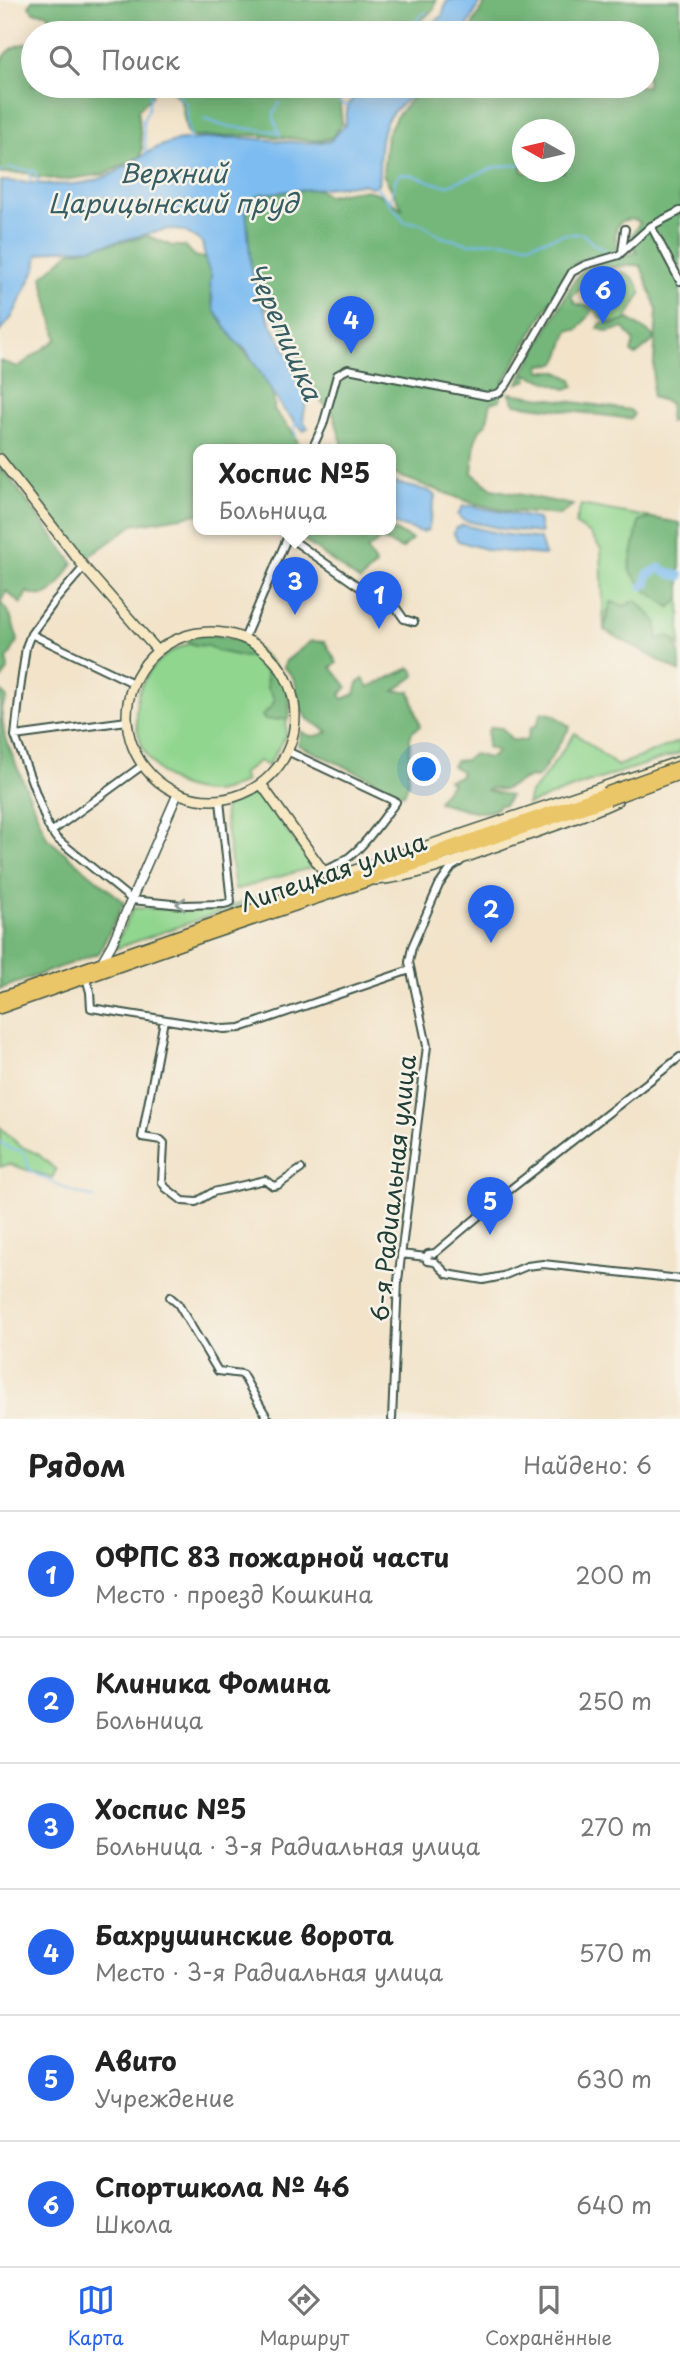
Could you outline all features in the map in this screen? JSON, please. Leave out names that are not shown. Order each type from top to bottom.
[{"type":"main road","points":[[0,459],[84,567],[157,650]]},
{"type":"main road","points":[[203,632],[244,639],[265,652],[278,665],[292,693],[294,723],[287,751],[275,770],[261,784],[240,795],[220,801],[195,799],[178,793],[162,783],[144,765],[127,721],[132,683],[148,659],[175,639],[203,632]]},
{"type":"main road","points":[[261,784],[330,880],[397,857],[608,795],[680,761]]},
{"type":"main road","name":"Липецкая улица","points":[[608,795],[680,766]]},
{"type":"main road","name":"Липецкая улица","points":[[0,998],[124,956],[330,880],[371,876],[434,852],[608,795],[680,775]]},
{"type":"main road","points":[[371,876],[389,879],[474,854],[589,813],[608,795]]},
{"type":"main road","points":[[371,876],[397,857]]},
{"type":"main road","name":"Липецкая улица","points":[[0,1008],[86,978],[330,880]]},
{"type":"street","points":[[314,444],[323,425],[337,376],[348,369],[477,395],[491,396],[499,393],[507,384],[572,272],[615,257],[651,226],[680,211]]},
{"type":"street","points":[[651,226],[680,281]]},
{"type":"street","points":[[622,252],[625,229]]},
{"type":"street","points":[[244,639],[288,535]]},
{"type":"street","points":[[292,535],[365,591],[378,582],[404,619],[414,622]]},
{"type":"street","points":[[84,567],[31,634],[26,647],[15,723],[15,736],[51,832],[132,900],[194,905],[231,902],[220,801]]},
{"type":"street","points":[[31,634],[132,683]]},
{"type":"street","points":[[15,736],[127,721]]},
{"type":"street","points":[[287,751],[396,802],[353,856],[338,866],[330,880]]},
{"type":"street","points":[[51,832],[144,765]]},
{"type":"street","points":[[100,964],[112,944],[178,793]]},
{"type":"street","points":[[439,886],[452,867],[474,854]]},
{"type":"street","points":[[428,869],[436,872],[439,886]]},
{"type":"street","name":"6-я Радиальная улица","points":[[392,1419],[401,1254],[427,1046],[410,970],[411,953],[439,886]]},
{"type":"street","points":[[112,944],[115,951],[124,956]]},
{"type":"street","points":[[397,972],[411,953]]},
{"type":"street","points":[[86,978],[91,1007],[224,1029],[240,1028],[397,972],[410,970]]},
{"type":"street","points":[[397,972],[414,988]]},
{"type":"street","points":[[164,1020],[142,1137],[161,1140],[164,1143],[162,1182],[166,1188],[183,1201],[197,1202],[213,1192],[265,1180],[273,1186],[278,1185],[301,1169]]},
{"type":"street","points":[[426,1257],[429,1252],[435,1253],[512,1188],[680,1057]]},
{"type":"street","points":[[435,1253],[438,1258],[435,1262]]},
{"type":"street","points":[[401,1254],[426,1257]]},
{"type":"street","points":[[426,1257],[447,1274],[483,1280],[503,1276],[527,1266],[544,1264],[680,1279]]},
{"type":"street","points":[[170,1297],[178,1304],[218,1371],[242,1374],[268,1419]]},
{"type":"green space","points":[[32,0],[436,0],[434,9],[420,21],[53,21],[47,13],[34,12],[29,7]]},
{"type":"green space","points":[[487,0],[680,0],[680,419],[669,422],[670,403],[652,397],[657,310],[641,266],[637,265],[600,271],[593,276],[589,287],[571,297],[576,304],[591,307],[593,310],[578,330],[570,330],[555,364],[540,365],[541,371],[556,371],[572,379],[574,386],[566,389],[526,374],[528,380],[518,383],[574,281],[586,267],[637,252],[630,239],[640,222],[629,219],[617,226],[617,248],[608,255],[588,258],[571,266],[504,381],[500,400],[491,403],[486,424],[480,429],[475,441],[472,473],[492,489],[573,505],[560,515],[507,511],[472,503],[396,475],[396,444],[342,444],[333,413],[319,399],[317,391],[309,387],[299,360],[277,318],[261,301],[251,268],[246,209],[252,199],[261,194],[317,189],[328,196],[367,191],[379,194],[403,210],[383,174],[387,134],[396,117],[413,98],[659,98],[659,21],[475,21]]},
{"type":"green space","points":[[21,44],[21,98],[150,98],[138,110],[142,149],[140,157],[105,174],[63,180],[35,177],[28,173],[0,173],[0,66],[12,48]]},
{"type":"green space","points":[[178,98],[339,98],[342,124],[331,138],[316,141],[257,135],[193,137],[187,133]]},
{"type":"green space","points":[[148,236],[172,246],[185,246],[195,256],[206,259],[212,278],[212,302],[217,315],[268,383],[274,410],[295,435],[298,444],[193,444],[193,515],[133,525],[87,558],[0,452],[0,361],[18,367],[57,339],[42,277],[70,252]]},
{"type":"green space","points":[[617,272],[632,278],[641,293],[625,321],[614,323],[602,319],[594,306]]},
{"type":"green space","points":[[629,319],[653,336],[653,341],[636,355],[631,353],[634,341],[624,328],[607,332],[598,328],[601,323],[613,325]]},
{"type":"green space","points":[[509,393],[630,410],[634,414],[631,419],[515,404]]},
{"type":"green space","points":[[0,465],[73,563],[60,584],[50,593],[36,595],[27,592],[21,604],[6,591],[1,603],[10,615],[18,640],[7,660],[8,670],[0,681]]},
{"type":"green space","points":[[581,505],[653,518],[639,521],[669,607],[680,600],[680,647],[676,640],[657,639],[625,606],[608,610],[604,630],[601,549],[590,534],[575,524]]},
{"type":"green space","points":[[653,518],[680,523],[680,600],[670,607],[644,589],[629,569],[639,521]]},
{"type":"green space","points":[[396,531],[412,539],[402,549],[381,539],[367,550],[376,565],[360,581],[296,535],[396,535]]},
{"type":"green space","points":[[636,600],[657,622],[657,639],[669,636],[675,643],[680,672],[604,630],[611,602],[625,606]]},
{"type":"green space","points":[[209,634],[246,643],[265,656],[285,685],[289,696],[289,719],[265,720],[262,716],[273,704],[274,698],[267,688],[266,672],[256,664],[258,659],[217,651],[183,639]]},
{"type":"green space","points":[[203,640],[259,658],[287,708],[286,735],[268,766],[259,761],[242,774],[245,782],[214,792],[185,788],[162,773],[145,751],[137,726],[137,699],[148,674],[170,653]]},
{"type":"green space","points":[[311,641],[325,642],[337,663],[331,667],[347,687],[340,695],[343,699],[355,694],[358,683],[363,679],[369,687],[410,668],[414,671],[415,676],[394,691],[410,691],[420,726],[412,732],[410,738],[408,784],[404,794],[393,792],[372,779],[298,745],[301,731],[311,736],[328,732],[311,721],[302,711],[293,678],[283,667],[286,661]]},
{"type":"green space","points":[[0,690],[7,698],[1,709],[5,738],[47,838],[124,902],[99,953],[0,989]]},
{"type":"green space","points":[[542,712],[554,715],[570,727],[540,775],[503,790],[487,790],[510,796],[504,805],[488,812],[472,811],[438,802],[452,783],[448,780],[461,776],[461,771],[452,766],[455,761],[465,760],[474,754],[488,758],[494,756],[497,751],[487,747],[488,731],[491,727],[502,728],[512,740],[526,741],[531,727],[536,726]]},
{"type":"green space","points":[[575,733],[617,766],[680,741],[680,753],[527,805],[530,793]]},
{"type":"green space","points":[[258,791],[313,867],[235,890],[224,811],[225,807]]},
{"type":"green space","points":[[258,897],[259,899],[114,949],[133,908],[217,910]]},
{"type":"green space","points":[[0,1127],[20,1146],[38,1154],[56,1170],[52,1178],[9,1164],[0,1167]]},
{"type":"water","points":[[447,0],[480,0],[470,21],[436,21],[442,16]]},
{"type":"water","name":"Верхний Царицынский пруд","points":[[353,98],[408,98],[392,113],[383,129],[378,184],[371,187],[363,184],[261,194],[252,199],[246,209],[251,268],[261,301],[307,396],[303,420],[308,428],[304,431],[283,409],[246,350],[235,341],[214,309],[211,275],[202,242],[184,231],[167,229],[91,248],[55,250],[38,255],[36,268],[12,317],[0,332],[0,181],[57,185],[85,183],[112,174],[165,144],[185,140],[237,138],[298,143],[330,141],[345,125],[348,106]]},
{"type":"water","points":[[396,483],[429,491],[435,496],[428,530],[422,532],[396,524]]},
{"type":"water","points":[[463,506],[538,519],[541,533],[503,529],[463,520],[458,515]]},
{"type":"water","points":[[463,525],[540,539],[545,555],[488,550],[458,541],[454,534],[455,529]]},
{"type":"waterway","points":[[416,21],[426,12]]},
{"type":"waterway","points":[[148,111],[150,98]]},
{"type":"waterway","points":[[340,98],[340,103],[348,106]]},
{"type":"waterway","points":[[183,102],[186,103],[189,132]]},
{"type":"waterway","points":[[275,111],[280,103]]},
{"type":"waterway","points":[[146,153],[143,121],[147,112]]},
{"type":"waterway","points":[[274,112],[280,136]]},
{"type":"waterway","points":[[204,119],[224,126],[280,132]]},
{"type":"waterway","points":[[189,133],[189,140]]},
{"type":"waterway","points":[[390,202],[396,178],[400,174],[414,175],[436,184],[448,185],[497,167],[512,165]]},
{"type":"waterway","points":[[9,168],[31,171],[30,182]]},
{"type":"waterway","points":[[34,170],[38,182]]},
{"type":"waterway","points":[[375,185],[405,222],[420,223],[442,237],[470,244],[496,241],[529,244],[565,234],[583,234],[593,244],[606,250]]},
{"type":"waterway","points":[[296,423],[296,437]]},
{"type":"waterway","name":"Черепишка","points":[[643,586],[647,583],[647,575],[660,568],[680,576]]},
{"type":"waterway","points":[[0,1142],[12,1150],[24,1153],[30,1171],[73,1192],[95,1198]]},
{"type":"place","name":"Спортшкола № 46","points":[[603,324]]},
{"type":"place","name":"Бахрушинские ворота","points":[[351,354]]},
{"type":"place","name":"Хоспис №5","points":[[295,615]]},
{"type":"place","name":"ОФПС 83 пожарной части","points":[[379,629]]},
{"type":"place","name":"Клиника Фомина","points":[[491,943]]},
{"type":"place","name":"Авито","points":[[490,1235]]}]
